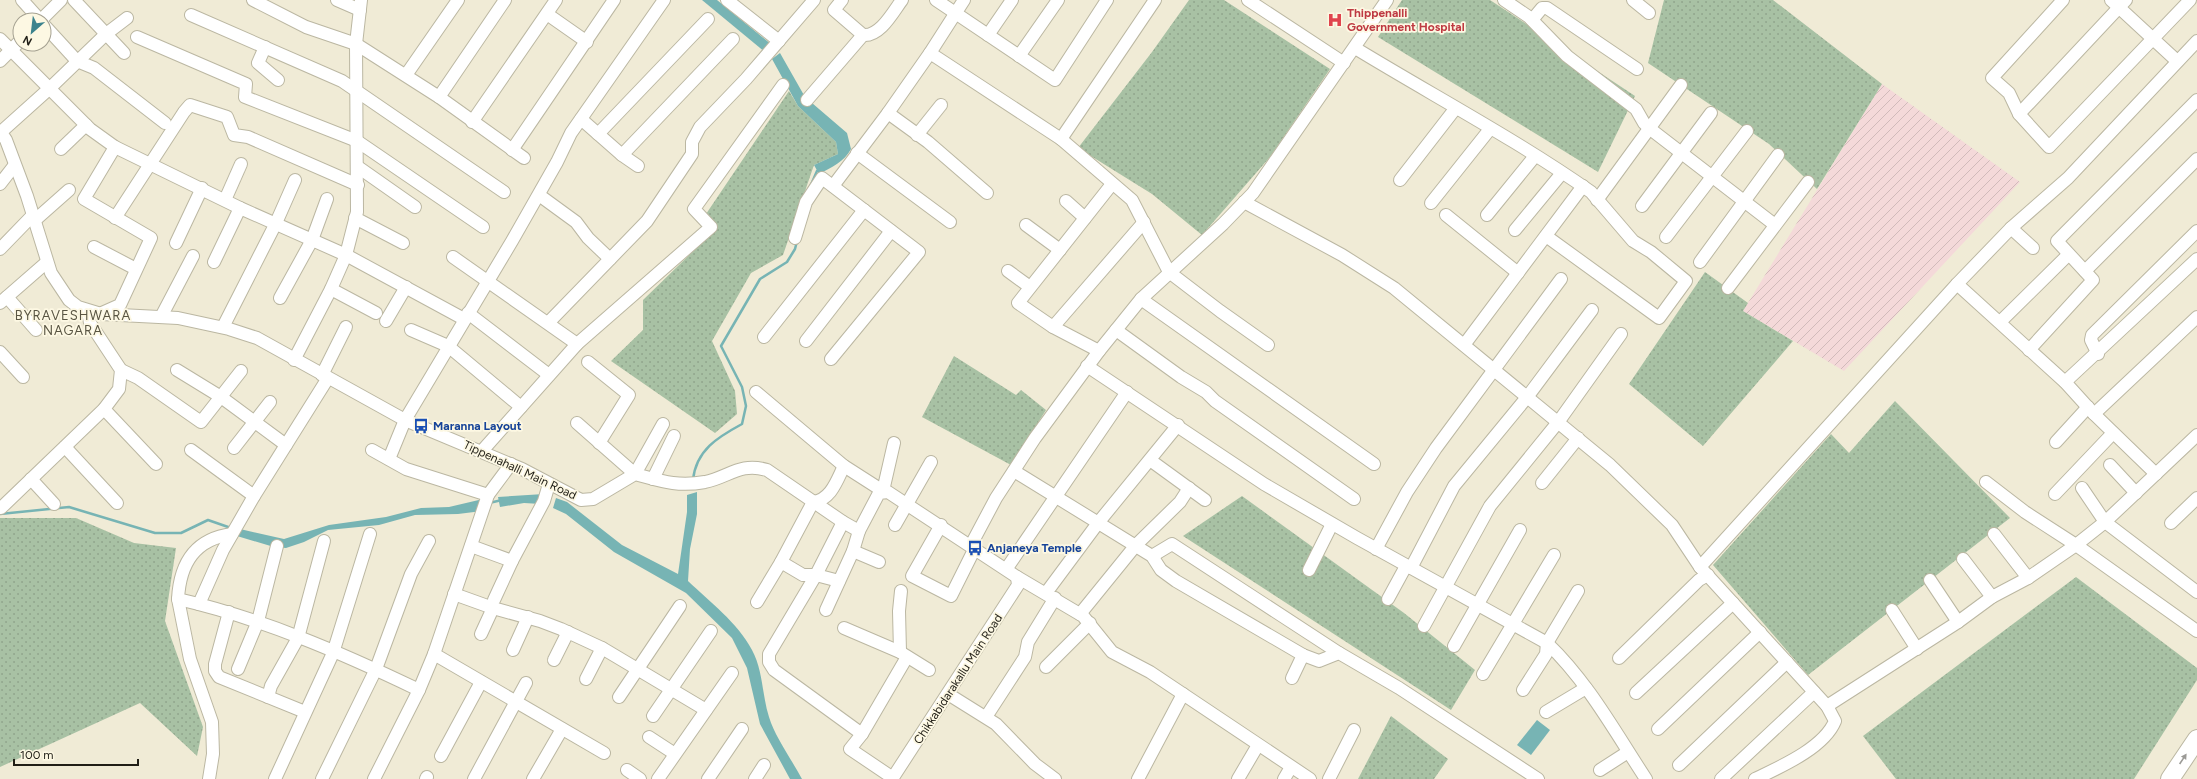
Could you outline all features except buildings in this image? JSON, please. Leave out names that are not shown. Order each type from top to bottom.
[{"type":"highway","points":[[2170,779],[2197,739]]},
{"type":"street","points":[[22,0],[33,12]]},
{"type":"street","points":[[48,12],[61,0]]},
{"type":"street","points":[[74,0],[124,53]]},
{"type":"street","points":[[253,0],[306,27],[356,44],[439,97],[524,158]]},
{"type":"street","points":[[294,360],[331,289],[346,255],[355,218],[358,185],[355,90],[356,44],[360,5],[337,0]]},
{"type":"street","points":[[406,75],[458,0]]},
{"type":"street","points":[[439,97],[506,0]]},
{"type":"street","points":[[472,122],[556,0]]},
{"type":"street","points":[[512,150],[587,42],[614,0]]},
{"type":"street","points":[[389,459],[406,420],[448,346],[539,195],[571,133],[664,0]]},
{"type":"street","points":[[727,0],[779,41]]},
{"type":"street","points":[[548,323],[647,221],[692,154],[692,142],[700,127],[779,41],[814,0]]},
{"type":"street","points":[[842,0],[834,10],[863,35]]},
{"type":"street","points":[[807,100],[863,35],[873,34],[886,21],[902,0]]},
{"type":"street","points":[[936,0],[1055,80],[1107,0]]},
{"type":"street","points":[[833,186],[888,113],[930,53],[964,0]]},
{"type":"street","points":[[988,35],[1012,0]]},
{"type":"street","points":[[1019,56],[1058,0]]},
{"type":"street","points":[[1061,139],[1155,0]]},
{"type":"street","points":[[1248,0],[1344,63]]},
{"type":"street","points":[[941,526],[912,576],[951,596],[996,498],[1057,405],[1141,299],[1244,202],[1282,154],[1387,0]]},
{"type":"street","points":[[1504,0],[1532,20],[1567,56],[1636,109],[1644,124],[1775,225]]},
{"type":"street","points":[[1633,0],[1649,13]]},
{"type":"street","points":[[2063,0],[1992,78],[2009,93],[2019,114],[2049,148],[2190,0]]},
{"type":"street","points":[[2019,114],[2119,2],[2177,61]]},
{"type":"street","points":[[1532,20],[1542,8],[1547,8],[1637,69]]},
{"type":"street","points":[[547,14],[587,42]]},
{"type":"street","points":[[191,15],[342,81],[504,192]]},
{"type":"street","points":[[2,138],[50,88],[106,34],[127,18]]},
{"type":"street","points":[[598,134],[708,19]]},
{"type":"street","points":[[52,34],[77,62],[94,68],[164,123]]},
{"type":"street","points":[[137,37],[246,84],[245,96],[357,141],[483,227]]},
{"type":"street","points":[[0,39],[86,125],[115,147],[202,188],[240,208],[346,255],[406,287],[466,316],[549,375]]},
{"type":"street","points":[[622,155],[733,39]]},
{"type":"street","points":[[1619,658],[1699,580],[1704,571],[1957,284],[2011,228],[2068,178],[2197,41]]},
{"type":"street","points":[[265,47],[258,63],[278,80]]},
{"type":"street","points":[[1355,48],[1535,156],[1582,186],[1597,200],[1633,241],[1651,252],[1686,281],[1659,318],[1546,236]]},
{"type":"street","points":[[0,61],[10,50]]},
{"type":"street","points":[[930,53],[1061,139],[1132,200],[1169,272],[1220,312],[1268,345]]},
{"type":"street","points":[[482,451],[577,344],[711,227],[694,209],[783,85]]},
{"type":"street","points":[[1597,200],[1681,85]]},
{"type":"street","points":[[2029,350],[2093,280],[2057,242],[2197,100]]},
{"type":"street","points":[[116,218],[190,105],[226,117],[234,135],[248,137],[358,185]]},
{"type":"street","points":[[917,135],[941,105]]},
{"type":"street","points":[[1400,180],[1455,109]]},
{"type":"street","points":[[888,113],[917,135],[986,193]]},
{"type":"street","points":[[1642,206],[1712,113]]},
{"type":"street","points":[[581,119],[622,155],[638,166]]},
{"type":"street","points":[[61,149],[86,125]]},
{"type":"street","points":[[1431,203],[1490,129]]},
{"type":"street","points":[[1666,237],[1747,131]]},
{"type":"street","name":"Tippenahalli Main Road","points":[[2,138],[27,196],[51,273],[69,300],[78,307],[101,314],[178,318],[223,327],[257,338],[294,360],[406,420],[511,464],[547,492],[581,500],[588,500],[635,474]]},
{"type":"street","points":[[101,314],[120,305],[151,238],[84,199],[115,147]]},
{"type":"street","points":[[857,153],[950,222]]},
{"type":"street","points":[[1700,262],[1778,155]]},
{"type":"street","points":[[1487,215],[1535,156]]},
{"type":"street","points":[[2085,271],[2197,159]]},
{"type":"street","points":[[225,200],[241,164]]},
{"type":"street","points":[[0,184],[14,166]]},
{"type":"street","points":[[358,167],[415,207]]},
{"type":"street","points":[[1515,230],[1562,173]]},
{"type":"street","points":[[795,238],[806,202],[822,178],[848,196],[919,252],[830,359]]},
{"type":"street","points":[[223,327],[276,223],[295,180]]},
{"type":"street","points":[[1728,288],[1808,182]]},
{"type":"street","points":[[1099,351],[1053,327],[1018,303],[1112,184]]},
{"type":"street","points":[[1464,344],[1582,186]]},
{"type":"street","points":[[176,243],[202,188]]},
{"type":"street","points":[[0,249],[33,218],[69,190]]},
{"type":"street","points":[[539,195],[576,222],[588,238],[610,259]]},
{"type":"street","points":[[280,298],[312,240],[327,199]]},
{"type":"street","points":[[1066,201],[1085,218]]},
{"type":"street","points":[[1244,202],[1342,255],[1394,288],[1528,396],[1610,465],[1672,525],[1704,571],[1827,706],[1835,721],[1831,730],[1811,748],[1786,764],[1755,779]]},
{"type":"street","points":[[214,262],[240,208]]},
{"type":"street","points":[[764,337],[864,210]]},
{"type":"street","points":[[1446,215],[1518,273]]},
{"type":"street","points":[[355,218],[403,243]]},
{"type":"street","points":[[1053,327],[1144,222]]},
{"type":"street","points":[[1026,225],[1060,250]]},
{"type":"street","points":[[2011,228],[2033,248]]},
{"type":"street","points":[[806,341],[891,231]]},
{"type":"street","points":[[2098,354],[2091,340],[2092,335],[2197,231]]},
{"type":"street","points":[[94,247],[136,269]]},
{"type":"street","points":[[2000,322],[2068,255]]},
{"type":"street","points":[[161,318],[193,256]]},
{"type":"street","points":[[453,257],[577,344]]},
{"type":"street","points":[[2065,382],[2098,354],[2197,259]]},
{"type":"street","points":[[36,330],[3,300],[47,262]]},
{"type":"street","points":[[1008,271],[1030,287]]},
{"type":"street","points":[[1376,549],[1407,492],[1432,455],[1487,382],[1494,369],[1561,279]]},
{"type":"street","points":[[1957,284],[2065,382],[2091,411],[2156,474]]},
{"type":"street","points":[[386,321],[406,287]]},
{"type":"street","points":[[331,289],[376,313]]},
{"type":"street","points":[[1141,299],[1374,464]]},
{"type":"street","points":[[1388,599],[1409,567],[1454,486],[1528,396],[1592,310]]},
{"type":"street","points":[[88,311],[90,323],[121,370],[138,378],[201,422],[241,371]]},
{"type":"street","points":[[2056,442],[2197,317]]},
{"type":"street","points":[[199,604],[235,529],[325,377],[346,327]]},
{"type":"street","points":[[411,330],[448,346],[521,407]]},
{"type":"street","points":[[1116,330],[1181,377],[1206,392],[1215,401],[1354,499]]},
{"type":"street","points":[[1424,626],[1490,506],[1559,422],[1621,334]]},
{"type":"street","points":[[0,352],[23,377]]},
{"type":"street","points":[[588,362],[629,394],[599,443]]},
{"type":"street","points":[[1087,366],[1264,484],[1376,549],[1547,643],[1566,661],[1586,688],[1646,779]]},
{"type":"street","points":[[1,508],[104,409],[119,389],[121,370]]},
{"type":"street","points":[[177,370],[221,397],[286,445]]},
{"type":"street","points":[[756,392],[844,466],[883,491],[888,492],[908,504],[1007,568],[1017,577],[1051,595],[1080,614],[1090,623],[1112,652],[1150,672],[1310,779]]},
{"type":"street","points":[[1007,568],[1127,392]]},
{"type":"street","points":[[234,448],[270,402]]},
{"type":"street","points":[[104,409],[156,464]]},
{"type":"street","points":[[577,423],[635,474],[676,485],[706,482],[735,470],[754,466],[767,470],[843,522],[859,531]]},
{"type":"street","points":[[635,474],[663,424]]},
{"type":"street","points":[[986,717],[1025,657],[1028,642],[1051,595],[1098,523],[1178,426]]},
{"type":"street","points":[[2055,494],[2114,433]]},
{"type":"street","points":[[1827,706],[1958,622],[1992,597],[2028,578],[2076,545],[2105,522],[2197,435]]},
{"type":"street","points":[[653,479],[674,436]]},
{"type":"street","points":[[1542,483],[1578,438]]},
{"type":"street","points":[[826,610],[853,551],[859,531],[877,495],[883,491],[894,442]]},
{"type":"street","points":[[65,447],[117,503]]},
{"type":"street","points":[[191,450],[254,496]]},
{"type":"street","points":[[372,450],[406,469],[487,499]]},
{"type":"street","points":[[1150,460],[1206,500]]},
{"type":"street","points":[[895,525],[931,462]]},
{"type":"street","points":[[374,779],[419,690],[434,654],[487,499],[511,464]]},
{"type":"street","points":[[2110,465],[2136,493]]},
{"type":"street","points":[[813,502],[821,501],[829,494],[844,466]]},
{"type":"street","points":[[1014,471],[1056,498],[1136,545],[1152,556],[1161,570],[1176,581],[1303,655],[1319,661],[1339,653]]},
{"type":"street","points":[[31,480],[54,504]]},
{"type":"street","points":[[1986,482],[2025,512],[2076,545],[2197,631]]},
{"type":"street","points":[[1080,614],[1136,545],[1165,517],[1189,488]]},
{"type":"street","points":[[2082,488],[2105,522],[2197,592]]},
{"type":"street","points":[[481,634],[512,560],[547,492]]},
{"type":"street","points":[[2171,523],[2197,498]]},
{"type":"street","points":[[756,602],[781,562],[813,502]]},
{"type":"street","points":[[843,522],[816,575],[769,654],[769,662],[774,670],[862,734]]},
{"type":"street","points":[[1308,570],[1332,524]]},
{"type":"street","points":[[209,779],[213,754],[212,722],[190,659],[178,599],[179,586],[190,556],[202,543],[235,529]]},
{"type":"street","points":[[1454,646],[1479,605],[1520,530]]},
{"type":"street","points":[[275,779],[333,653],[370,534]]},
{"type":"street","points":[[1994,534],[2028,578]]},
{"type":"street","points":[[268,697],[271,686],[298,638],[324,541]]},
{"type":"street","points":[[322,779],[376,669],[411,574],[429,541]]},
{"type":"street","points":[[1152,556],[1172,544],[1339,653],[1399,688],[1538,779]]},
{"type":"street","points":[[238,669],[258,621],[277,546]]},
{"type":"street","points":[[471,546],[512,560]]},
{"type":"street","points":[[853,551],[879,562]]},
{"type":"street","points":[[1484,674],[1512,624],[1554,555]]},
{"type":"street","points":[[1963,559],[1992,597]]},
{"type":"street","points":[[781,562],[803,575],[816,575],[839,581]]},
{"type":"street","name":"Chikkabidarakallu Main Road","points":[[897,777],[1018,584],[1017,577]]},
{"type":"street","points":[[1930,580],[1958,622]]},
{"type":"street","points":[[897,777],[850,749],[862,734],[904,655],[898,611],[901,591]]},
{"type":"street","points":[[1523,690],[1546,654],[1547,643],[1578,591]]},
{"type":"street","points":[[454,594],[493,604],[568,632],[602,648],[638,668],[706,710]]},
{"type":"street","points":[[178,599],[258,621],[333,653],[376,669],[419,690]]},
{"type":"street","points":[[1636,693],[1733,603]]},
{"type":"street","points":[[619,697],[680,606]]},
{"type":"street","points":[[1892,610],[1917,649]]},
{"type":"street","points":[[229,612],[215,664],[215,671],[219,677],[305,712]]},
{"type":"street","points":[[513,650],[528,617]]},
{"type":"street","points":[[1046,667],[1090,623]]},
{"type":"street","points":[[844,628],[904,655],[929,670]]},
{"type":"street","points":[[653,716],[711,631]]},
{"type":"street","points":[[554,660],[568,632]]},
{"type":"street","points":[[1658,729],[1760,632]]},
{"type":"street","points":[[586,679],[602,648]]},
{"type":"street","points":[[434,654],[604,753]]},
{"type":"street","points":[[1292,678],[1303,655]]},
{"type":"street","points":[[1679,765],[1787,662]]},
{"type":"street","points":[[658,779],[732,673]]},
{"type":"street","points":[[441,756],[481,682]]},
{"type":"street","points":[[474,779],[526,683]]},
{"type":"street","points":[[1546,712],[1586,688]]},
{"type":"street","points":[[1720,779],[1814,692]]},
{"type":"street","points":[[948,694],[996,724],[1035,764],[1054,779]]},
{"type":"street","points":[[1138,779],[1183,694]]},
{"type":"street","points":[[532,779],[562,729]]},
{"type":"street","points":[[708,779],[742,729]]},
{"type":"street","points":[[1329,779],[1354,730]]},
{"type":"street","points":[[649,737],[675,754]]},
{"type":"street","points":[[1238,779],[1258,745]]},
{"type":"street","points":[[1600,770],[1628,752]]},
{"type":"street","points":[[755,779],[764,765]]},
{"type":"street","points":[[1284,779],[1292,767]]},
{"type":"street","points":[[627,770],[640,779]]},
{"type":"shaded area","points":[[1882,84],[2020,182],[1844,371],[1743,311]]},
{"type":"green space","points":[[1189,0],[1224,0],[1330,69],[1270,157],[1202,235],[1152,194],[1078,148],[1152,52]]},
{"type":"green space","points":[[1402,0],[1490,0],[1635,96],[1598,172],[1378,37]]},
{"type":"green space","points":[[1664,0],[1773,0],[1882,84],[1817,189],[1769,144],[1648,63]]},
{"type":"green space","points":[[789,91],[798,106],[836,142],[838,154],[814,165],[783,255],[751,273],[712,341],[735,391],[737,414],[715,433],[611,361],[643,330],[643,300],[716,229],[706,214]]},
{"type":"green space","points":[[1705,272],[1748,303],[1743,311],[1793,341],[1703,446],[1629,384]]},
{"type":"green space","points":[[954,356],[1016,395],[1021,390],[1046,410],[1011,465],[922,417]]},
{"type":"green space","points":[[1895,401],[2010,518],[1808,675],[1713,565],[1831,434],[1849,453]]},
{"type":"green space","points":[[1242,496],[1404,613],[1475,670],[1451,710],[1183,536]]},
{"type":"green space","points":[[0,518],[76,518],[134,543],[176,548],[165,621],[203,727],[197,756],[140,703],[0,767]]},
{"type":"green space","points":[[2076,577],[2197,668],[2197,680],[2134,779],[1896,779],[1863,736]]},
{"type":"green space","points":[[1391,716],[1448,759],[1434,779],[1358,779]]},
{"type":"water","points":[[702,0],[717,0],[772,45],[765,52]]},
{"type":"water","points":[[780,53],[805,97],[847,133],[851,149],[848,154],[837,164],[819,174],[814,165],[838,154],[836,142],[798,106],[772,59]]},
{"type":"water","points":[[697,492],[697,514],[690,549],[688,581],[731,621],[739,630],[752,650],[756,658],[772,725],[802,779],[790,779],[760,724],[747,668],[732,638],[686,593],[614,552],[566,514],[553,508],[556,498],[567,502],[622,545],[678,574],[687,512],[687,495]]},
{"type":"water","points":[[544,494],[541,504],[524,503],[500,507],[498,497]]},
{"type":"water","points":[[483,499],[482,511],[458,514],[415,515],[379,525],[328,530],[304,542],[286,548],[274,547],[237,536],[240,529],[284,539],[329,525],[386,517],[421,508],[449,507]]},
{"type":"water","points":[[1537,720],[1550,730],[1531,755],[1517,745]]},
{"type":"waterway","points":[[810,187],[817,171],[820,170]]},
{"type":"waterway","points":[[693,480],[695,470],[703,453],[725,434],[742,424],[746,406],[742,387],[721,346],[760,279],[787,262],[795,249],[797,241]]},
{"type":"waterway","points":[[489,503],[502,500]]},
{"type":"waterway","points":[[0,514],[69,507],[155,533],[181,533],[208,520],[231,528]]},
{"type":"place","name":"Thippenalli Government Hospital","points":[[1335,20]]},
{"type":"place","name":"Maranna Layout","points":[[421,426]]},
{"type":"place","name":"Anjaneya Temple","points":[[975,548]]},
{"type":"district","name":"BYRAVESHWARA NAGARA","points":[[73,322]]}]
